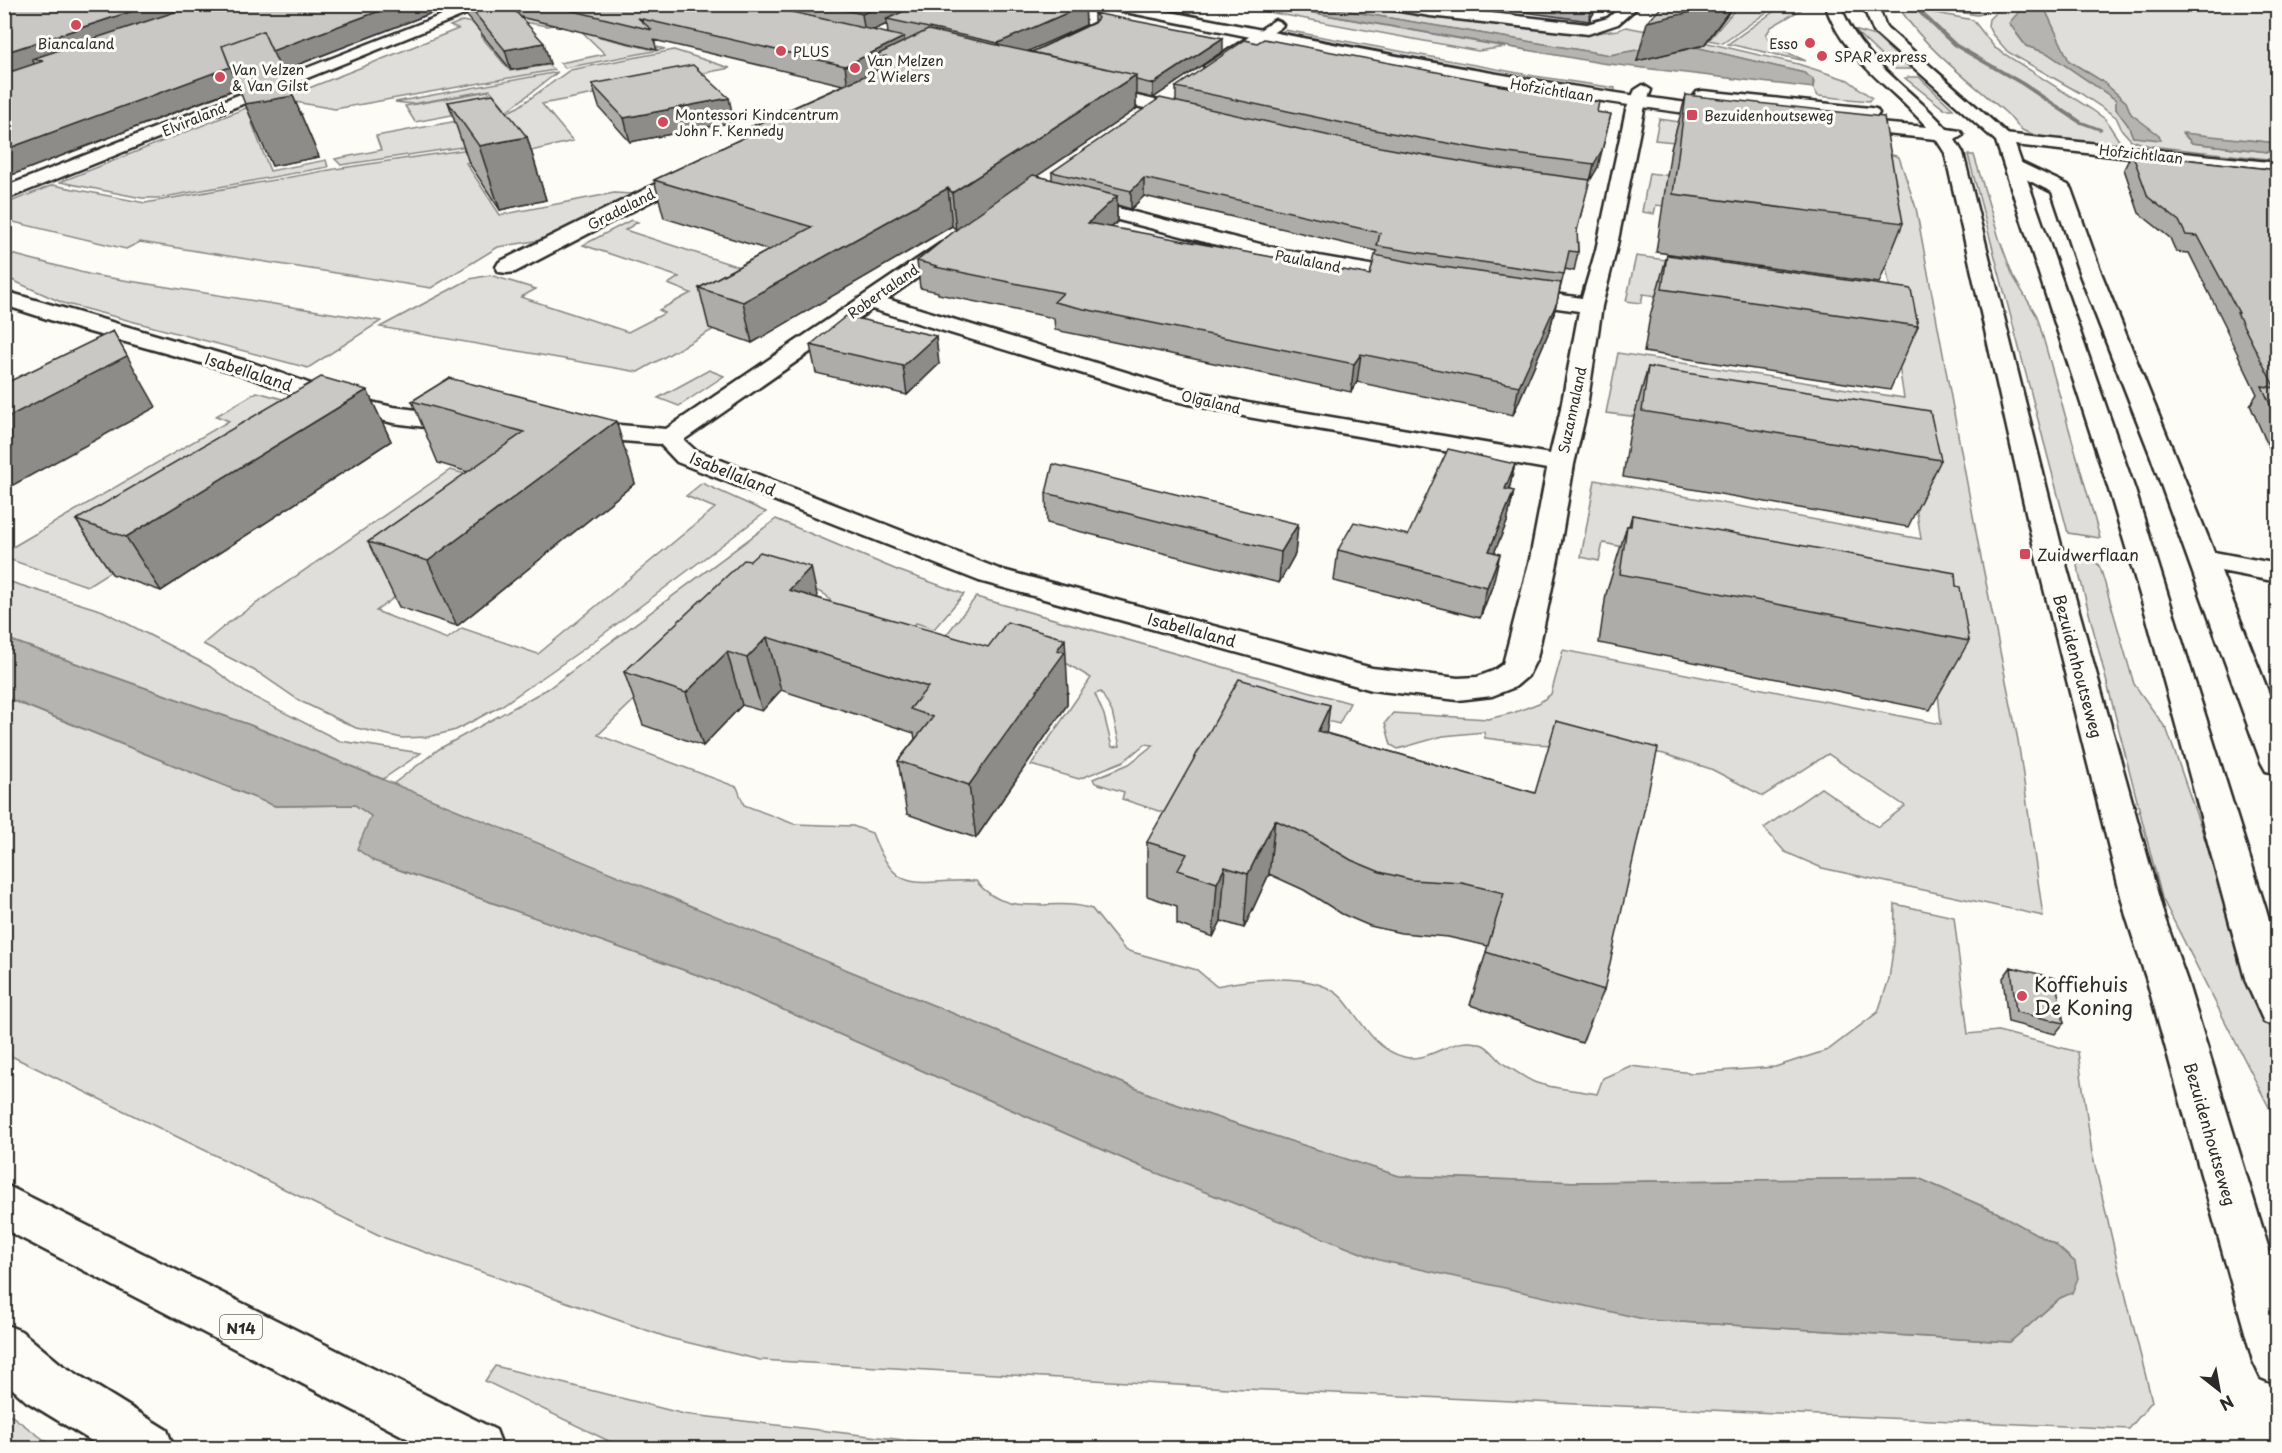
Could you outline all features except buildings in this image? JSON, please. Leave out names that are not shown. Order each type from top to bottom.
[{"type":"street","name":"Elviraland","points":[[4,194],[484,4]]},
{"type":"street","name":"Hofzichtlaan","points":[[1105,4],[1529,71],[1640,97],[1936,127],[2009,152],[2277,169]]},
{"type":"street","name":"Hofzichtlaan","points":[[1169,4],[1268,29]]},
{"type":"street","points":[[1382,4],[1430,12],[1588,29],[1613,21],[1634,4]]},
{"type":"street","name":"Bezuidenhoutseweg","points":[[1832,4],[1839,26],[1880,73],[1936,127],[1954,153],[2051,561],[2145,916],[2265,1292],[2277,1361]]},
{"type":"street","points":[[1869,4],[1879,29],[2009,152],[2061,189],[2091,275],[2203,560],[2277,762]]},
{"type":"street","points":[[1193,79],[1268,29]]},
{"type":"street","points":[[1072,86],[1212,118]]},
{"type":"street","points":[[1136,118],[1174,92]]},
{"type":"street","name":"Suzannaland","points":[[1458,689],[1481,688],[1504,679],[1517,669],[1544,559],[1561,464],[1573,413],[1591,306],[1606,250],[1611,192],[1640,97]]},
{"type":"street","points":[[2009,152],[2133,524],[2247,910],[2266,982],[2277,1010]]},
{"type":"street","name":"Gradaland","points":[[507,267],[709,164]]},
{"type":"street","name":"Paulaland","points":[[1051,197],[1284,256],[1440,284]]},
{"type":"street","name":"Robertaland","points":[[671,437],[973,230]]},
{"type":"street","points":[[1498,292],[1591,306]]},
{"type":"street","name":"Isabellaland","points":[[4,298],[71,320],[245,368],[336,401],[393,415],[491,425]]},
{"type":"street","name":"Olgaland","points":[[869,301],[1162,391],[1248,410],[1561,464]]},
{"type":"street","points":[[546,428],[671,437]]},
{"type":"street","name":"Isabellaland","points":[[671,437],[673,444],[686,456],[989,575],[1372,679],[1458,689]]},
{"type":"street","points":[[2203,560],[2277,573]]},
{"type":"street","points":[[2247,910],[2277,944]]},
{"type":"street","name":"N14","points":[[4,1205],[478,1449]]},
{"type":"street","points":[[4,1348],[44,1383],[149,1449]]},
{"type":"shaded area","points":[[1926,4],[1992,5],[1982,14],[1977,15],[1926,7]]},
{"type":"shaded area","points":[[505,5],[619,5],[583,17],[625,27],[600,37],[650,49],[657,47],[665,49],[565,68],[560,63],[605,54],[572,22],[548,26],[479,15]]},
{"type":"shaded area","points":[[1231,5],[1269,5],[1506,47],[1478,51]]},
{"type":"shaded area","points":[[1269,5],[1312,5],[1610,55],[1648,48],[1687,45],[1804,73],[1813,79],[1813,88],[1601,63]]},
{"type":"shaded area","points":[[1312,5],[1356,5],[1457,20],[1588,34],[1626,27],[1695,40],[1798,64],[1848,80],[1872,98],[1869,101],[1818,96],[1813,88],[1814,82],[1804,73],[1687,45],[1648,48],[1610,55]]},
{"type":"shaded area","points":[[1739,5],[1777,5],[1723,43],[1709,40]]},
{"type":"shaded area","points":[[1783,5],[1802,5],[1802,9],[1771,27],[1766,35],[1775,47],[1806,61],[1728,44]]},
{"type":"shaded area","points":[[2003,5],[2025,5],[2016,33],[2026,46],[2047,53],[2116,100],[2116,109],[2128,125],[2133,137],[2143,124],[2131,114],[2126,102],[2102,81],[2069,61],[2043,5],[2277,5],[2277,143],[2183,134],[2192,143],[2277,153],[2277,160],[2150,146],[2131,140],[2122,130],[2116,117],[2080,93],[2008,52],[1988,26],[1989,19]]},
{"type":"shaded area","points":[[2025,5],[2043,5],[2069,61],[2102,81],[2126,102],[2131,114],[2159,135],[2161,140],[2133,137],[2128,125],[2116,109],[2116,100],[2047,53],[2026,46],[2009,23]]},
{"type":"shaded area","points":[[1915,9],[1973,20],[1995,48],[2105,119],[2120,142],[2100,145],[2072,143],[2021,130],[2005,112],[1924,40],[1902,12]]},
{"type":"shaded area","points":[[462,21],[515,30],[481,36],[510,71],[548,65],[554,70],[335,109],[272,98],[285,93],[299,92],[458,29],[450,26]]},
{"type":"shaded area","points":[[1285,30],[1534,76],[1615,88],[1614,95],[1277,35]]},
{"type":"shaded area","points":[[1854,30],[1875,36],[1911,69],[1895,69]]},
{"type":"shaded area","points":[[674,50],[730,68],[542,104],[573,141],[527,152],[501,115],[518,107],[570,70]]},
{"type":"shaded area","points":[[558,72],[511,108],[502,112],[478,110],[415,122],[405,106],[488,91],[500,106],[490,109],[504,107],[490,90],[412,104],[395,102]]},
{"type":"shaded area","points":[[1919,77],[1953,109],[1944,109],[1905,78]]},
{"type":"shaded area","points":[[251,106],[303,114],[252,123],[270,171],[326,160],[328,167],[159,198],[142,198],[60,182]]},
{"type":"shaded area","points":[[484,116],[509,140],[341,165],[335,159],[381,150],[376,136]]},
{"type":"shaded area","points":[[1659,119],[1881,151],[1899,157],[1916,208],[1979,548],[2018,740],[2043,916],[1822,868],[1785,852],[1764,828],[1821,788],[1878,827],[1905,806],[1828,754],[1763,796],[1711,769],[1664,754],[1638,749],[1533,744],[1485,738],[1484,732],[1443,736],[1398,749],[1391,745],[1385,723],[1393,713],[1488,719],[1539,703],[1551,694],[1563,650],[1941,724],[1930,608],[1603,543],[1599,561],[1581,557],[1595,480],[1921,539],[1907,449],[1606,413],[1618,353],[1904,398],[1893,328],[1643,294],[1641,303],[1626,301],[1636,256],[1890,289],[1880,234],[1656,205],[1654,214],[1642,212],[1649,173],[1881,201],[1866,158],[1675,135],[1674,142],[1655,140]]},
{"type":"shaded area","points":[[2183,133],[2277,143],[2277,153],[2192,143]]},
{"type":"shaded area","points":[[503,144],[519,152],[466,163],[500,215],[614,193],[634,194],[541,240],[498,247],[431,288],[140,242],[126,249],[5,220],[5,204],[53,185],[145,203],[335,169]]},
{"type":"shaded area","points":[[1968,155],[1974,155],[2013,276],[2037,316],[2100,538],[2068,533]]},
{"type":"shaded area","points":[[826,207],[785,289],[638,372],[380,327],[470,279],[490,275],[536,289],[521,297],[628,332],[665,313],[659,310],[691,293],[668,284],[679,277],[583,245],[631,220],[638,222],[625,230],[739,267],[769,250]]},
{"type":"shaded area","points":[[4,252],[92,275],[381,321],[308,368],[63,303],[5,277]]},
{"type":"shaded area","points":[[709,370],[724,376],[679,406],[658,398]]},
{"type":"shaded area","points":[[257,392],[286,400],[225,500],[87,586],[5,558],[4,552],[229,421],[216,416]]},
{"type":"shaded area","points":[[450,470],[538,492],[376,611],[447,639],[462,628],[538,654],[715,508],[686,496],[702,483],[766,512],[582,650],[501,706],[456,730],[428,737],[402,738],[356,728],[300,701],[259,673],[203,644],[228,623]]},
{"type":"shaded area","points":[[776,519],[897,570],[964,594],[934,629],[916,623],[906,636],[832,603],[826,595],[813,589],[750,588],[598,735],[737,787],[744,805],[794,824],[853,826],[872,833],[891,869],[901,877],[912,881],[976,881],[1002,901],[1031,905],[1077,905],[1092,909],[1125,950],[1197,970],[1216,986],[1264,979],[1300,980],[1317,984],[1343,999],[1369,1033],[1384,1048],[1404,1057],[1424,1056],[1463,1042],[1473,1042],[1483,1045],[1504,1064],[1534,1082],[1597,1094],[1603,1078],[1630,1066],[1693,1073],[1775,1067],[1828,1050],[1878,1012],[1889,979],[1894,943],[1895,904],[1954,917],[1968,1034],[1998,1031],[2078,1052],[2092,1153],[2152,1401],[2129,1429],[1245,1389],[760,1360],[669,1338],[385,1238],[5,1053],[4,697],[275,806],[355,805],[371,816],[374,861],[729,986],[1149,1170],[1648,1320],[2010,1342],[2060,1298],[2072,1292],[2056,1245],[1996,1212],[1918,1178],[1579,1182],[1399,1176],[1169,1102],[393,784],[439,749],[549,688]]},
{"type":"shaded area","points":[[2087,559],[2098,564],[2101,570],[2134,684],[2167,730],[2247,960],[2277,1038],[2277,1123],[2162,898],[2077,566],[2078,561]]},
{"type":"shaded area","points":[[4,580],[103,611],[209,666],[246,693],[340,741],[421,753],[383,779],[250,725],[5,638]]},
{"type":"shaded area","points":[[976,597],[1350,703],[1339,724],[1319,719],[1180,818],[1122,799],[1124,792],[1095,783],[1093,779],[1129,764],[1153,745],[1145,744],[1124,761],[1079,779],[1031,765],[1091,678],[1056,657],[939,644]],"holes":[[[1101,692],[1112,712],[1120,746],[1112,747],[1104,715],[1095,694]]]},
{"type":"shaded area","points":[[4,638],[250,725],[1169,1102],[1399,1176],[1579,1182],[1918,1178],[1996,1212],[2056,1245],[2075,1262],[2078,1278],[2072,1293],[2060,1298],[2010,1342],[1648,1320],[1379,1260],[1149,1170],[729,986],[374,861],[357,849],[371,816],[355,805],[275,806],[5,697]]},
{"type":"shaded area","points":[[495,1366],[684,1414],[904,1440],[1085,1448],[623,1448],[485,1381]]},
{"type":"shaded area","points":[[5,1411],[55,1448],[5,1448]]},
{"type":"waterway","points":[[2235,4],[2278,8]]},
{"type":"waterway","points":[[1920,12],[1955,45],[2023,84],[2080,122],[2100,129]]},
{"type":"place","name":"Biancaland","points":[[76,25]]},
{"type":"place","name":"Esso","points":[[1810,43]]},
{"type":"place","name":"PLUS","points":[[781,51]]},
{"type":"place","name":"SPAR express","points":[[1822,56]]},
{"type":"place","name":"Van Melzen 2 Wielers","points":[[855,68]]},
{"type":"place","name":"Van Velzen & Van Gilst","points":[[220,77]]},
{"type":"place","name":"Bezuidenhoutseweg","points":[[1692,115]]},
{"type":"place","name":"Montessori Kindcentrum John F. Kennedy","points":[[663,122]]},
{"type":"place","name":"Zuidwerflaan","points":[[2025,554]]},
{"type":"place","name":"Koffiehuis De Koning","points":[[2022,996]]}]
